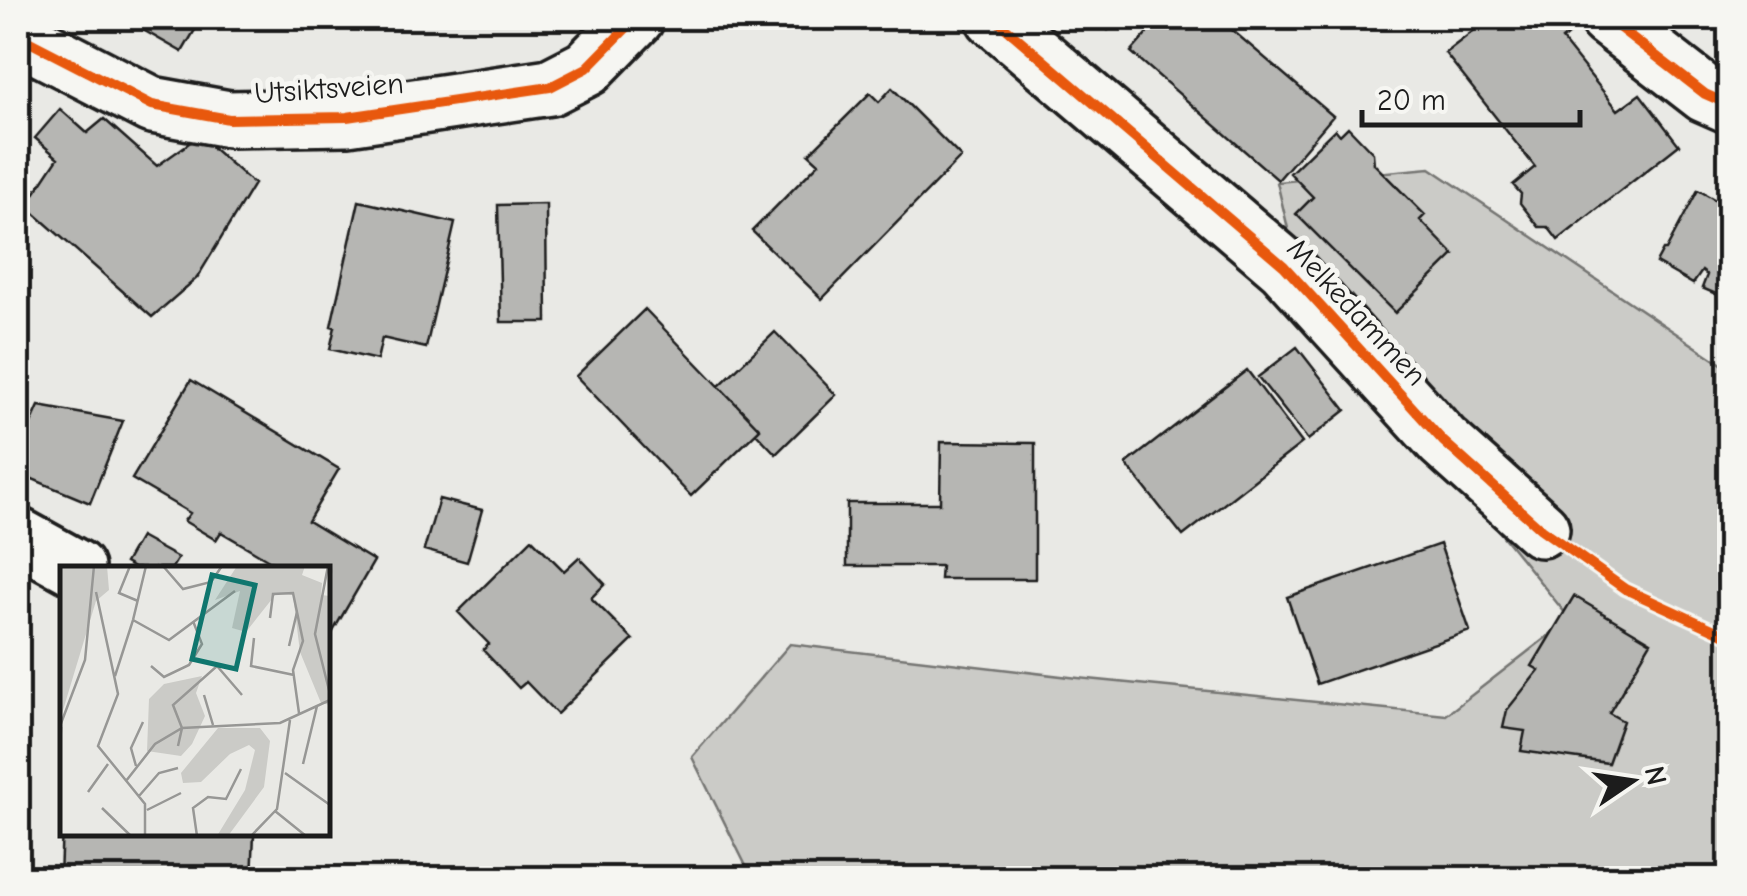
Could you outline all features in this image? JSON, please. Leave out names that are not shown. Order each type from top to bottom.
[{"type":"street","name":"Utsiktsveien","points":[[18,36],[152,105],[229,120],[347,117],[550,87],[587,68],[636,18]]},
{"type":"street","name":"Melkedammen","points":[[994,18],[1284,266],[1443,441],[1541,529]]},
{"type":"street","points":[[1607,18],[1704,94],[1730,105]]},
{"type":"street","points":[[18,536],[72,566]]},
{"type":"shaded area","points":[[1430,168],[1729,369],[1729,878],[752,878],[692,757],[790,644],[1446,715],[1570,619],[1302,288],[1277,182]]},
{"type":"building","points":[[122,18],[202,18],[182,52]]},
{"type":"building","points":[[1095,18],[1121,18],[1108,30]]},
{"type":"building","points":[[1161,18],[1218,18],[1333,116],[1278,180],[1131,52]]},
{"type":"building","points":[[1490,18],[1557,18],[1569,34],[1562,40],[1618,110],[1640,94],[1679,145],[1558,240],[1548,227],[1539,227],[1520,203],[1521,194],[1513,185],[1535,167],[1445,53]]},
{"type":"building","points":[[892,88],[961,157],[822,299],[752,231],[819,163],[809,154],[870,93],[879,102]]},
{"type":"building","points":[[60,109],[87,133],[104,119],[157,166],[199,136],[254,184],[197,278],[152,317],[26,206],[58,158],[35,138]]},
{"type":"building","points":[[1348,127],[1373,153],[1374,164],[1425,215],[1420,220],[1454,255],[1395,313],[1296,214],[1313,197],[1290,173],[1335,129],[1340,135]]},
{"type":"building","points":[[1698,190],[1730,208],[1730,218],[1721,235],[1730,240],[1730,272],[1725,284],[1730,286],[1730,300],[1702,288],[1707,275],[1702,271],[1693,284],[1656,263]]},
{"type":"building","points":[[359,201],[455,223],[426,348],[382,338],[377,360],[330,349],[335,327],[331,326]]},
{"type":"building","points":[[546,204],[547,322],[501,322],[498,205]]},
{"type":"building","points":[[645,309],[760,429],[691,496],[576,376]]},
{"type":"building","points":[[775,332],[836,395],[776,454],[756,433],[760,429],[719,386]]},
{"type":"building","points":[[1297,347],[1346,410],[1308,440],[1258,377]]},
{"type":"building","points":[[1247,370],[1302,443],[1183,536],[1126,464]]},
{"type":"building","points":[[191,380],[339,469],[308,521],[374,561],[330,637],[330,566],[272,566],[274,563],[221,532],[216,540],[184,521],[190,513],[132,479]]},
{"type":"building","points":[[39,406],[123,421],[90,503],[18,473],[18,453]]},
{"type":"building","points":[[941,442],[1035,443],[1035,579],[940,579],[941,566],[847,566],[847,503],[940,503]]},
{"type":"building","points":[[439,499],[482,510],[467,562],[424,550]]},
{"type":"building","points":[[140,537],[178,558],[173,566],[125,563]]},
{"type":"building","points":[[532,539],[564,571],[579,557],[605,584],[591,598],[633,640],[557,714],[526,682],[519,688],[483,650],[489,644],[458,612]]},
{"type":"building","points":[[1440,544],[1470,631],[1317,684],[1287,597]]},
{"type":"building","points":[[1574,596],[1651,642],[1609,713],[1623,721],[1608,763],[1521,751],[1525,731],[1503,728],[1507,710],[1539,670],[1532,666]]},
{"type":"building","points":[[62,836],[254,836],[252,878],[60,878]]},
{"type":"cycle path","points":[[18,36],[152,105],[229,119],[347,117],[550,87],[587,68],[636,18]]},
{"type":"cycle path","points":[[994,18],[1284,266],[1443,441],[1541,529],[1625,589],[1730,637]]},
{"type":"cycle path","points":[[1607,18],[1705,94],[1730,105]]}]
